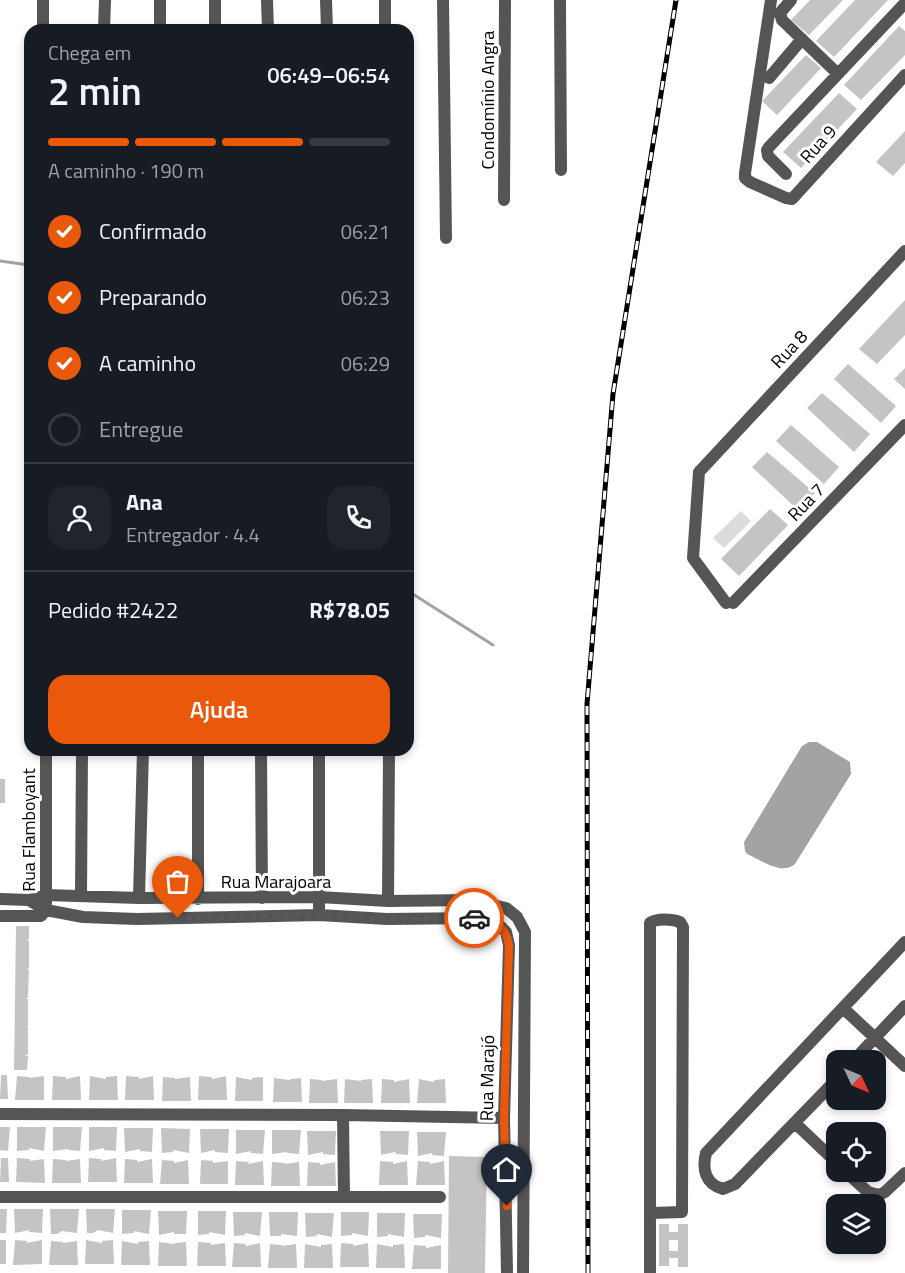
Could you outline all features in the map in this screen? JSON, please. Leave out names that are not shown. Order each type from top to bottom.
[{"type":"street","points":[[43,0],[43,24]]},
{"type":"street","points":[[104,24],[105,0]]},
{"type":"street","points":[[160,0],[160,24]]},
{"type":"street","points":[[215,0],[215,24]]},
{"type":"street","points":[[267,0],[268,24]]},
{"type":"street","points":[[327,0],[327,24]]},
{"type":"street","points":[[385,0],[386,24]]},
{"type":"street","points":[[443,0],[446,238]]},
{"type":"street","name":"Condomínio Angra","points":[[504,200],[505,0]]},
{"type":"street","points":[[560,0],[561,170]]},
{"type":"street","name":"Rua 9","points":[[771,0],[745,178],[792,199],[905,75]]},
{"type":"street","points":[[792,0],[782,10],[780,17],[837,74]]},
{"type":"street","points":[[786,174],[768,156],[767,150],[905,3]]},
{"type":"street","points":[[769,78],[802,39]]},
{"type":"street","name":"Rua 8","points":[[729,603],[693,558],[699,472],[905,250]]},
{"type":"street","name":"Rua 7","points":[[729,603],[905,425]]},
{"type":"street","name":"Rua Flamboyant","points":[[46,756],[46,910]]},
{"type":"street","points":[[81,896],[82,756]]},
{"type":"street","points":[[139,898],[143,756]]},
{"type":"street","points":[[198,756],[198,899]]},
{"type":"street","points":[[261,756],[262,898]]},
{"type":"street","points":[[319,756],[319,915]]},
{"type":"street","points":[[388,901],[389,756]]},
{"type":"street","name":"Rua Marajoara","points":[[29,900],[46,895],[198,899],[318,897],[388,901],[470,900],[506,908]]},
{"type":"street","points":[[0,899],[29,900],[46,910],[41,916],[0,916]]},
{"type":"street","points":[[497,923],[506,908]]},
{"type":"street","name":"Rua Marajó","points":[[506,908],[517,917],[525,932],[524,1273]]},
{"type":"street","name":"Rua Marajoara","points":[[46,910],[83,917],[137,920],[319,915],[387,919],[478,918],[497,923]]},
{"type":"street","points":[[650,1273],[650,923],[675,920],[683,927],[682,1212],[651,1213]]},
{"type":"street","name":"Rua Marajó","points":[[497,923],[506,932],[509,945],[504,1118],[507,1273]]},
{"type":"street","points":[[826,1091],[735,1184],[723,1189],[709,1181],[704,1171],[706,1153],[905,942]]},
{"type":"street","points":[[864,1050],[905,1006]]},
{"type":"street","points":[[843,1008],[905,1066]]},
{"type":"street","points":[[0,1114],[504,1118]]},
{"type":"street","points":[[343,1115],[344,1197]]},
{"type":"street","points":[[795,1124],[826,1153]]},
{"type":"street","points":[[506,1173],[524,1173]]},
{"type":"street","points":[[857,1182],[868,1192],[879,1195],[905,1173]]},
{"type":"street","points":[[0,1197],[440,1197]]},
{"type":"shaded area","points":[[741,511],[751,521],[724,548],[713,538]]},
{"type":"shaded area","points":[[809,742],[817,742],[850,762],[851,774],[795,864],[778,868],[747,854],[744,842],[802,746]]},
{"type":"building","points":[[810,0],[843,0],[809,35],[791,20]]},
{"type":"building","points":[[855,0],[888,0],[834,57],[816,41]]},
{"type":"building","points":[[899,26],[905,31],[905,55],[861,100],[844,85]]},
{"type":"building","points":[[806,55],[821,68],[777,115],[762,101]]},
{"type":"building","points":[[839,93],[857,109],[801,168],[783,152]]},
{"type":"building","points":[[905,131],[905,163],[893,176],[876,162]]},
{"type":"building","points":[[905,300],[905,335],[877,364],[859,349]]},
{"type":"building","points":[[848,364],[896,406],[881,423],[834,379]]},
{"type":"building","points":[[905,368],[905,389],[894,379]]},
{"type":"building","points":[[822,393],[870,434],[854,452],[807,408]]},
{"type":"building","points":[[791,425],[839,467],[824,484],[776,441]]},
{"type":"building","points":[[767,452],[815,493],[799,511],[752,467]]},
{"type":"building","points":[[770,509],[788,525],[739,576],[721,559]]},
{"type":"building","points":[[0,779],[5,779],[5,803],[0,803]]},
{"type":"building","points":[[16,926],[29,926],[28,997],[26,999],[28,999],[28,1026],[26,1027],[28,1027],[28,1054],[25,1056],[28,1056],[27,1070],[14,1070]]},
{"type":"building","points":[[1,1075],[7,1075],[8,1099],[0,1099]]},
{"type":"building","points":[[17,1076],[29,1078],[44,1076],[44,1100],[15,1100]]},
{"type":"building","points":[[53,1076],[66,1077],[66,1079],[80,1076],[81,1100],[52,1100]]},
{"type":"building","points":[[90,1076],[106,1079],[106,1077],[117,1076],[118,1100],[89,1100]]},
{"type":"building","points":[[126,1076],[139,1077],[139,1079],[153,1076],[154,1100],[125,1100]]},
{"type":"building","points":[[199,1076],[212,1079],[226,1076],[227,1100],[198,1100]]},
{"type":"building","points":[[163,1077],[175,1079],[190,1077],[191,1101],[162,1101]]},
{"type":"building","points":[[236,1077],[252,1080],[252,1078],[263,1077],[263,1101],[235,1101]]},
{"type":"building","points":[[274,1078],[290,1080],[301,1078],[302,1102],[273,1102]]},
{"type":"building","points":[[310,1079],[322,1081],[337,1079],[338,1103],[309,1103]]},
{"type":"building","points":[[345,1079],[361,1081],[372,1079],[373,1103],[344,1103]]},
{"type":"building","points":[[382,1079],[394,1080],[394,1082],[409,1079],[410,1103],[381,1103]]},
{"type":"building","points":[[419,1079],[434,1082],[434,1080],[445,1079],[446,1103],[417,1103]]},
{"type":"building","points":[[0,1127],[10,1127],[8,1151],[0,1150]]},
{"type":"building","points":[[17,1127],[46,1127],[44,1151],[29,1148],[29,1150],[17,1151]]},
{"type":"building","points":[[53,1127],[82,1127],[80,1151],[68,1149],[53,1151]]},
{"type":"building","points":[[89,1127],[117,1127],[116,1151],[104,1150],[104,1148],[89,1151]]},
{"type":"building","points":[[124,1128],[153,1128],[152,1152],[140,1151],[140,1149],[125,1152]]},
{"type":"building","points":[[161,1128],[190,1129],[189,1153],[173,1150],[173,1152],[162,1153]]},
{"type":"building","points":[[200,1129],[229,1129],[228,1153],[215,1152],[215,1150],[201,1153]]},
{"type":"building","points":[[236,1130],[265,1130],[263,1154],[251,1153],[251,1151],[236,1154]]},
{"type":"building","points":[[272,1130],[301,1130],[299,1154],[287,1152],[272,1154]]},
{"type":"building","points":[[307,1131],[336,1131],[335,1155],[323,1154],[323,1152],[308,1155]]},
{"type":"building","points":[[380,1131],[409,1131],[408,1155],[395,1152],[381,1155]]},
{"type":"building","points":[[417,1132],[446,1132],[444,1156],[432,1155],[432,1153],[418,1156]]},
{"type":"building","points":[[449,1156],[487,1157],[485,1273],[448,1273]]},
{"type":"building","points":[[1,1158],[8,1158],[9,1182],[0,1182]]},
{"type":"building","points":[[17,1158],[30,1159],[30,1161],[44,1159],[45,1183],[16,1182]]},
{"type":"building","points":[[89,1158],[101,1159],[101,1161],[116,1158],[117,1182],[88,1182]]},
{"type":"building","points":[[53,1159],[66,1161],[80,1159],[81,1183],[52,1183]]},
{"type":"building","points":[[125,1159],[137,1160],[137,1162],[152,1159],[153,1183],[124,1183]]},
{"type":"building","points":[[162,1160],[174,1161],[174,1163],[188,1160],[189,1184],[160,1184]]},
{"type":"building","points":[[201,1160],[213,1161],[213,1163],[228,1161],[228,1184],[200,1184]]},
{"type":"building","points":[[236,1161],[249,1162],[248,1164],[263,1161],[264,1185],[235,1185]]},
{"type":"building","points":[[380,1161],[393,1162],[393,1164],[407,1161],[408,1185],[379,1185]]},
{"type":"building","points":[[418,1161],[430,1162],[430,1164],[444,1161],[445,1185],[416,1185]]},
{"type":"building","points":[[272,1162],[285,1164],[299,1162],[300,1186],[271,1186]]},
{"type":"building","points":[[308,1162],[320,1163],[320,1165],[335,1162],[336,1186],[307,1186]]},
{"type":"building","points":[[0,1209],[7,1209],[6,1233],[0,1233]]},
{"type":"building","points":[[14,1209],[43,1209],[42,1233],[29,1232],[29,1230],[15,1233]]},
{"type":"building","points":[[50,1209],[79,1209],[77,1233],[62,1231],[51,1234]]},
{"type":"building","points":[[86,1209],[115,1209],[113,1233],[98,1230],[87,1233]]},
{"type":"building","points":[[122,1210],[151,1210],[149,1234],[134,1231],[134,1233],[122,1234]]},
{"type":"building","points":[[158,1211],[187,1211],[186,1234],[174,1234],[174,1232],[159,1235]]},
{"type":"building","points":[[198,1211],[226,1211],[225,1235],[209,1232],[209,1234],[198,1235]]},
{"type":"building","points":[[233,1212],[262,1212],[260,1236],[245,1233],[245,1235],[234,1236]]},
{"type":"building","points":[[269,1212],[298,1212],[297,1236],[281,1234],[281,1236],[270,1236]]},
{"type":"building","points":[[341,1212],[369,1212],[368,1236],[352,1233],[352,1235],[341,1236]]},
{"type":"building","points":[[305,1213],[334,1213],[332,1237],[317,1234],[317,1236],[306,1237]]},
{"type":"building","points":[[377,1213],[405,1213],[404,1237],[388,1234],[388,1236],[377,1237]]},
{"type":"building","points":[[413,1214],[442,1214],[441,1238],[425,1235],[425,1237],[414,1238]]},
{"type":"building","points":[[659,1224],[669,1224],[669,1232],[678,1232],[678,1224],[688,1224],[688,1267],[678,1267],[678,1258],[669,1258],[669,1266],[659,1266]],"holes":[[[669,1240],[678,1240],[678,1251],[669,1251]]]},
{"type":"building","points":[[0,1240],[6,1240],[6,1264],[0,1264]]},
{"type":"building","points":[[15,1240],[27,1241],[27,1243],[42,1240],[42,1264],[13,1265]]},
{"type":"building","points":[[86,1240],[102,1243],[102,1241],[113,1240],[114,1264],[85,1264]]},
{"type":"building","points":[[51,1241],[63,1243],[77,1241],[78,1265],[49,1265]]},
{"type":"building","points":[[122,1241],[138,1244],[138,1242],[149,1241],[150,1265],[121,1265]]},
{"type":"building","points":[[159,1242],[175,1244],[186,1242],[187,1266],[158,1266]]},
{"type":"building","points":[[198,1242],[211,1243],[210,1245],[225,1243],[226,1266],[197,1266]]},
{"type":"building","points":[[234,1243],[246,1244],[246,1246],[260,1243],[261,1267],[232,1267]]},
{"type":"building","points":[[341,1243],[354,1246],[368,1243],[369,1267],[340,1267]]},
{"type":"building","points":[[270,1244],[282,1246],[296,1244],[297,1268],[268,1268]]},
{"type":"building","points":[[305,1244],[321,1247],[321,1245],[332,1244],[333,1268],[304,1268]]},
{"type":"building","points":[[377,1244],[393,1247],[393,1245],[404,1244],[405,1268],[376,1268]]},
{"type":"building","points":[[414,1245],[426,1246],[426,1248],[441,1245],[441,1269],[412,1269]]},
{"type":"waterway","points":[[0,261],[24,264]]},
{"type":"waterway","points":[[414,595],[493,645]]},
{"type":"railway","points":[[588,1273],[587,704],[613,394],[676,0]]},
{"type":"way so far","points":[[178,918],[319,915],[387,919],[474,918]]},
{"type":"route","points":[[474,918],[497,923],[506,932],[509,945],[504,1118],[507,1206]]}]
